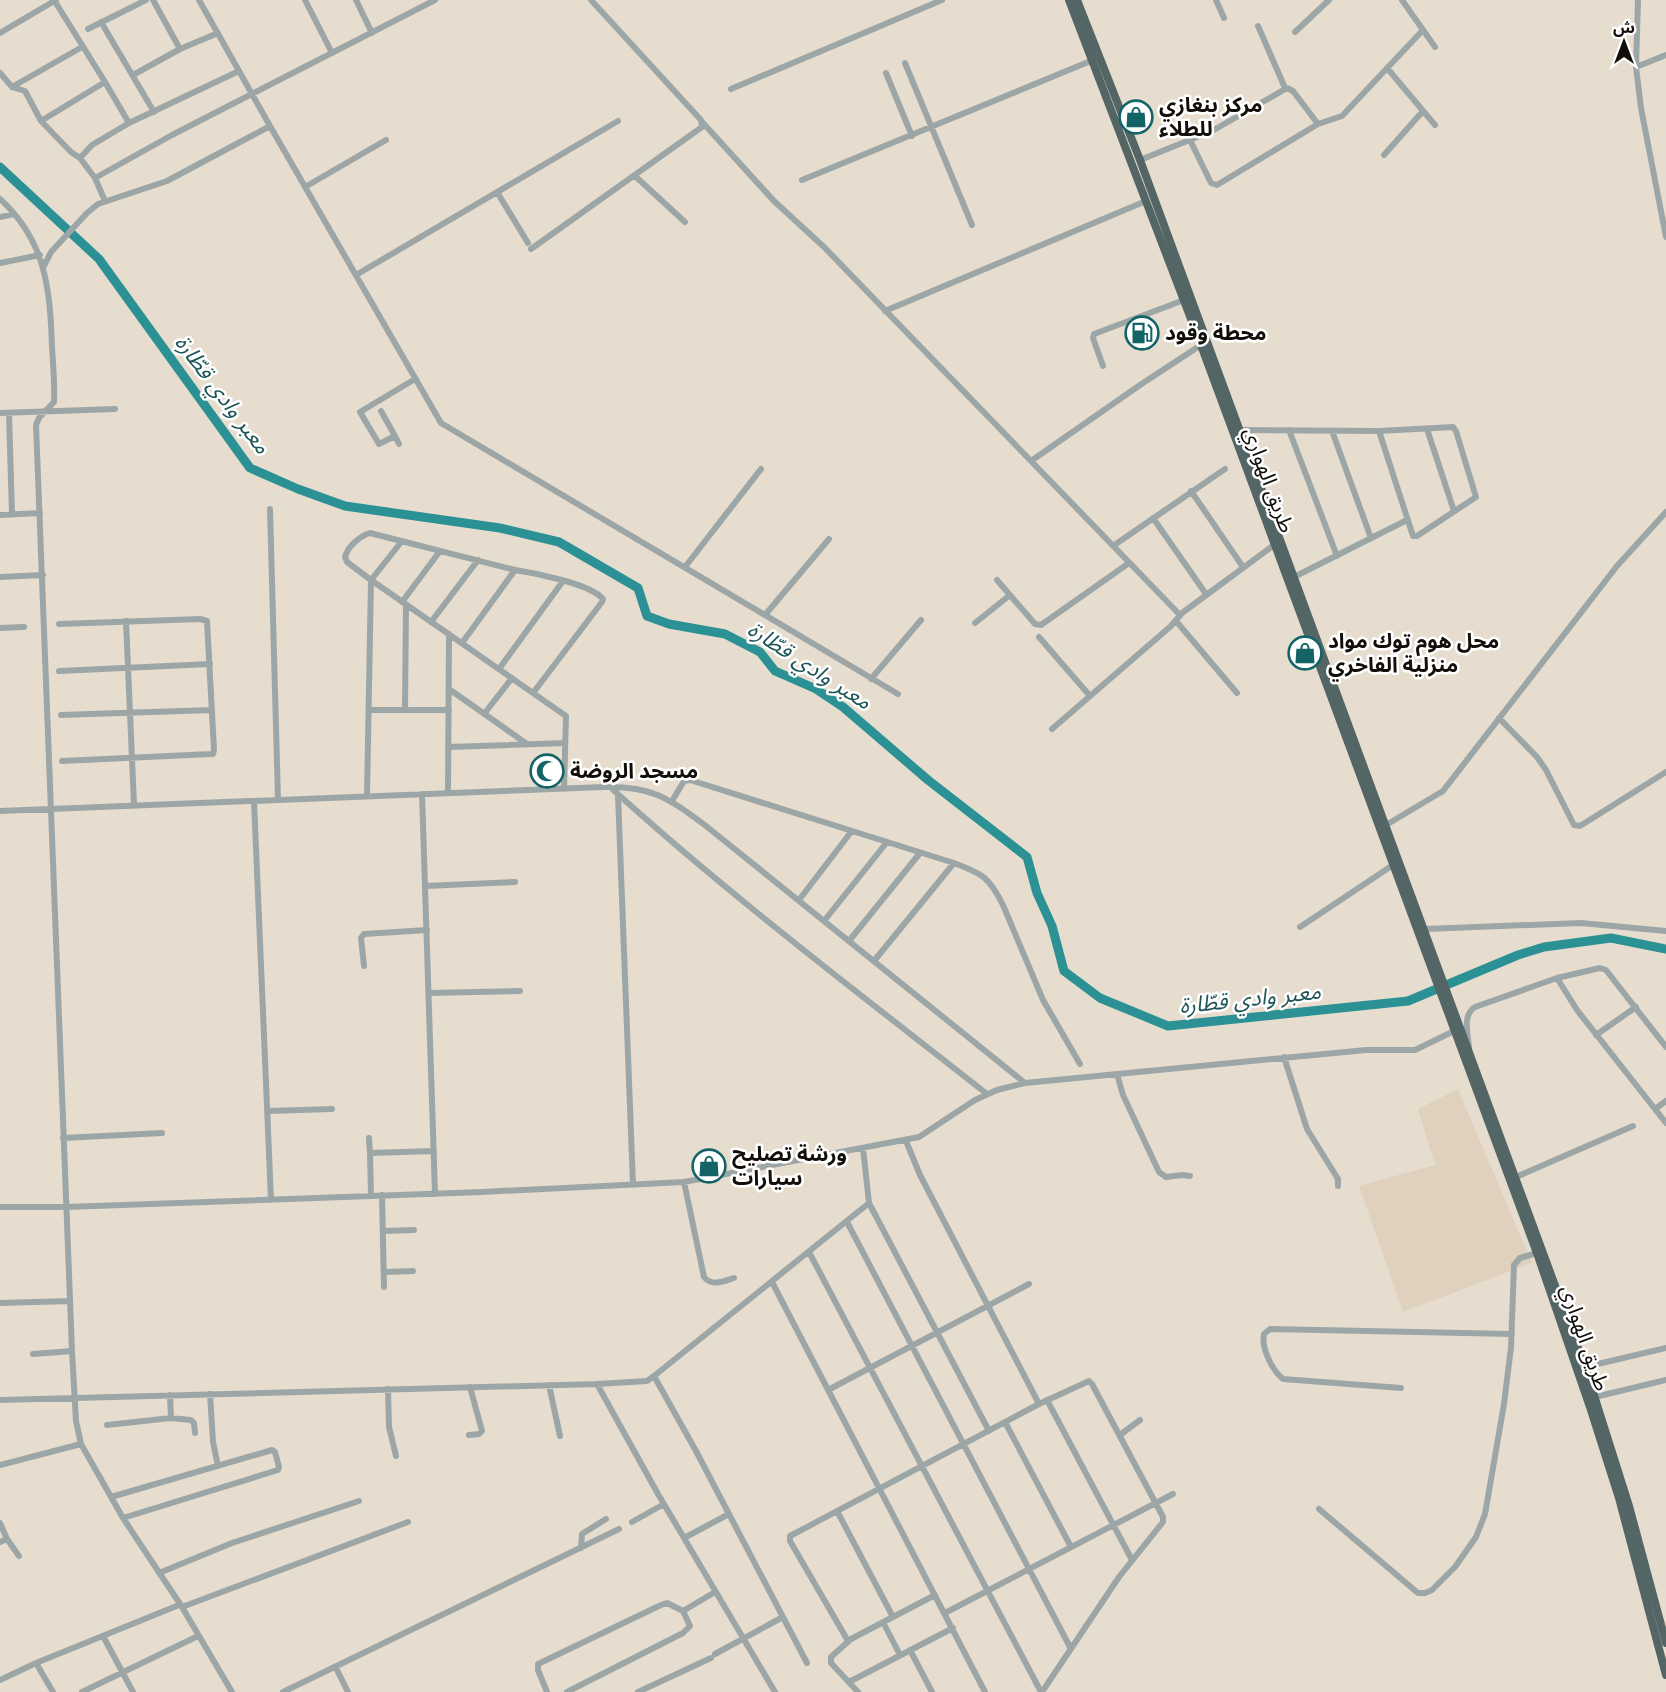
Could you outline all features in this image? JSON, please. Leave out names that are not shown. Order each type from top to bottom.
[{"type":"highway","name":"طريق الهواري","points":[[1069,0],[1201,345],[1274,545],[1386,825],[1425,929],[1437,972]]},
{"type":"highway","name":"طريق الهواري","points":[[1077,0],[1140,160],[1294,577],[1393,866],[1437,972]]},
{"type":"highway","points":[[1437,972],[1454,1018]]},
{"type":"highway","name":"طريق الهواري","points":[[1454,1018],[1454,1031],[1537,1253],[1619,1498],[1666,1675]]},
{"type":"highway","name":"طريق الهواري","points":[[1454,1018],[1469,1051],[1585,1366],[1629,1506],[1666,1643]]},
{"type":"street","points":[[0,33],[55,0],[129,123]]},
{"type":"street","points":[[88,29],[146,0]]},
{"type":"street","points":[[153,0],[180,49]]},
{"type":"street","points":[[200,0],[304,186],[438,419],[444,425],[898,694]]},
{"type":"street","points":[[305,0],[332,53]]},
{"type":"street","points":[[356,0],[372,33]]},
{"type":"street","points":[[95,178],[172,135],[435,0]]},
{"type":"street","points":[[591,0],[774,201],[824,247],[1180,615]]},
{"type":"street","points":[[731,89],[942,0]]},
{"type":"street","points":[[1216,0],[1224,18]]},
{"type":"street","points":[[1295,32],[1329,0]]},
{"type":"street","points":[[1402,0],[1435,47]]},
{"type":"street","points":[[1638,0],[1636,67],[1650,162],[1666,237]]},
{"type":"street","points":[[101,22],[154,112]]},
{"type":"street","points":[[1258,26],[1284,88]]},
{"type":"street","points":[[1190,140],[1211,183],[1217,185],[1318,124],[1342,116],[1423,30]]},
{"type":"street","points":[[133,75],[180,49],[218,33]]},
{"type":"street","points":[[12,87],[82,47]]},
{"type":"street","points":[[1636,67],[1666,55]]},
{"type":"street","points":[[802,180],[933,128],[1093,60]]},
{"type":"street","points":[[905,63],[972,225]]},
{"type":"street","points":[[1387,69],[1435,125]]},
{"type":"street","points":[[80,158],[92,145],[129,123],[239,71]]},
{"type":"street","points":[[0,73],[12,87],[25,91],[41,121],[71,152],[80,158],[95,178],[105,201]]},
{"type":"street","points":[[886,73],[912,136]]},
{"type":"street","points":[[41,121],[105,82]]},
{"type":"street","points":[[1140,160],[1212,131],[1284,88],[1290,88],[1293,91],[1318,124]]},
{"type":"street","points":[[1384,155],[1423,111]]},
{"type":"street","points":[[356,275],[618,121]]},
{"type":"street","points":[[497,192],[530,246],[698,132],[703,123]]},
{"type":"street","points":[[44,267],[51,252],[77,223],[105,201],[167,181],[270,126]]},
{"type":"street","points":[[304,186],[386,140]]},
{"type":"street","points":[[635,176],[685,222]]},
{"type":"street","points":[[0,200],[14,214],[38,252],[44,267],[52,336],[54,400],[36,425],[76,1421],[81,1444],[123,1518],[232,1692]]},
{"type":"street","points":[[885,311],[1146,201]]},
{"type":"street","points":[[0,217],[14,214]]},
{"type":"street","points":[[0,263],[38,252],[51,252]]},
{"type":"street","points":[[1103,366],[1093,338],[1094,334],[1184,300]]},
{"type":"street","points":[[1031,461],[1201,345]]},
{"type":"street","points":[[395,436],[379,444],[360,412],[415,379]]},
{"type":"street","points":[[0,413],[115,409]]},
{"type":"street","points":[[381,411],[399,444]]},
{"type":"street","points":[[9,413],[12,515]]},
{"type":"street","points":[[1239,430],[1379,431],[1451,427],[1456,431],[1476,495],[1415,536],[1407,520],[1379,431]]},
{"type":"street","points":[[1427,429],[1454,510]]},
{"type":"street","points":[[1289,430],[1336,556]]},
{"type":"street","points":[[1332,431],[1371,538]]},
{"type":"street","points":[[1113,546],[1225,469]]},
{"type":"street","points":[[685,567],[761,470]]},
{"type":"street","points":[[1191,491],[1243,567]]},
{"type":"street","points":[[270,509],[278,800]]},
{"type":"street","points":[[1386,825],[1443,790],[1617,566],[1666,512]]},
{"type":"street","points":[[0,515],[40,513]]},
{"type":"street","points":[[1153,518],[1206,594]]},
{"type":"street","points":[[1294,577],[1407,520]]},
{"type":"street","points":[[533,693],[603,599],[601,596],[536,573],[515,570],[370,533],[363,535],[346,552],[347,562],[371,580],[462,643],[533,693],[566,716],[564,789]]},
{"type":"street","points":[[765,615],[830,539]]},
{"type":"street","points":[[367,796],[371,580],[402,541]]},
{"type":"street","points":[[1052,729],[1176,621],[1180,615],[1274,545]]},
{"type":"street","points":[[405,710],[404,603],[440,551]]},
{"type":"street","points":[[431,622],[478,561]]},
{"type":"street","points":[[998,580],[1035,624],[1041,625],[1130,563]]},
{"type":"street","points":[[462,643],[515,570]]},
{"type":"street","points":[[0,577],[43,575]]},
{"type":"street","points":[[499,669],[563,581]]},
{"type":"street","points":[[975,622],[1010,595]]},
{"type":"street","points":[[59,624],[204,620],[208,624],[213,753],[62,761]]},
{"type":"street","points":[[871,678],[921,620]]},
{"type":"street","points":[[126,621],[134,806]]},
{"type":"street","points":[[1176,621],[1237,693]]},
{"type":"street","points":[[0,628],[24,627]]},
{"type":"street","points":[[448,793],[449,634]]},
{"type":"street","points":[[1039,637],[1089,696]]},
{"type":"street","points":[[59,671],[210,664]]},
{"type":"street","points":[[484,714],[512,678]]},
{"type":"street","points":[[449,689],[527,744]]},
{"type":"street","points":[[61,715],[212,710]]},
{"type":"street","points":[[369,710],[449,710]]},
{"type":"street","points":[[1499,718],[1537,756],[1573,824],[1577,826],[1666,772]]},
{"type":"street","points":[[448,747],[565,742]]},
{"type":"street","points":[[672,801],[684,781],[690,780],[954,863],[985,877],[996,890],[1043,1000],[1080,1064]]},
{"type":"street","points":[[0,811],[610,787],[637,788],[672,801],[799,900],[1025,1083]]},
{"type":"street","points":[[610,787],[771,924],[987,1094]]},
{"type":"street","points":[[422,794],[435,1194]]},
{"type":"street","points":[[618,795],[633,1185]]},
{"type":"street","points":[[254,801],[272,1200]]},
{"type":"street","points":[[799,900],[851,832]]},
{"type":"street","points":[[824,921],[886,842]]},
{"type":"street","points":[[849,941],[920,853]]},
{"type":"street","points":[[874,961],[954,863]]},
{"type":"street","points":[[1300,927],[1393,866]]},
{"type":"street","points":[[425,886],[515,882]]},
{"type":"street","points":[[1425,929],[1581,923],[1666,931]]},
{"type":"street","points":[[364,966],[361,938],[364,934],[427,930]]},
{"type":"street","points":[[1469,1051],[1467,1017],[1471,1009],[1489,1000],[1557,978],[1603,968],[1666,1047]]},
{"type":"street","points":[[1557,978],[1596,1035],[1666,1123]]},
{"type":"street","points":[[429,993],[520,991]]},
{"type":"street","points":[[1596,1035],[1636,1007]]},
{"type":"street","points":[[0,1207],[272,1200],[684,1182],[906,1141],[926,1134],[962,1107],[1009,1086],[1366,1050],[1415,1050],[1454,1031]]},
{"type":"street","points":[[1284,1058],[1307,1129],[1338,1179],[1338,1186]]},
{"type":"street","points":[[1116,1074],[1123,1095],[1159,1172],[1166,1176],[1182,1174],[1190,1176]]},
{"type":"street","points":[[1655,1109],[1666,1101]]},
{"type":"street","points":[[268,1111],[332,1109]]},
{"type":"street","points":[[1516,1177],[1633,1126]]},
{"type":"street","points":[[63,1138],[162,1133]]},
{"type":"street","points":[[369,1138],[372,1196]]},
{"type":"street","points":[[906,1141],[920,1175],[1039,1404]]},
{"type":"street","points":[[863,1148],[869,1203],[988,1431]]},
{"type":"street","points":[[370,1153],[434,1151]]},
{"type":"street","points":[[684,1182],[704,1277],[707,1281],[714,1283],[734,1278]]},
{"type":"street","points":[[382,1195],[384,1287]]},
{"type":"street","points":[[0,1400],[647,1381],[869,1203]]},
{"type":"street","points":[[847,1222],[1071,1649]]},
{"type":"street","points":[[383,1231],[414,1230]]},
{"type":"street","points":[[809,1252],[922,1466],[987,1591],[1041,1692],[1132,1560],[1163,1523],[1163,1517],[1090,1381],[1086,1381],[1039,1404],[964,1444],[922,1466],[880,1488],[837,1511],[791,1535],[789,1539],[848,1641]]},
{"type":"street","points":[[1319,1509],[1414,1592],[1422,1594],[1432,1590],[1466,1554],[1481,1524],[1487,1503],[1504,1404],[1512,1334],[1514,1265],[1520,1258],[1537,1253]]},
{"type":"street","points":[[384,1272],[413,1271]]},
{"type":"street","points":[[772,1282],[986,1692]]},
{"type":"street","points":[[828,1390],[1029,1284]]},
{"type":"street","points":[[0,1303],[70,1302]]},
{"type":"street","points":[[1401,1388],[1283,1379],[1272,1365],[1263,1336],[1270,1329],[1512,1334]]},
{"type":"street","points":[[1585,1366],[1666,1348]]},
{"type":"street","points":[[33,1354],[72,1351]]},
{"type":"street","points":[[654,1377],[676,1413],[807,1663]]},
{"type":"street","points":[[1595,1396],[1666,1380]]},
{"type":"street","points":[[597,1384],[664,1504],[775,1692]]},
{"type":"street","points":[[549,1385],[560,1436]]},
{"type":"street","points":[[469,1435],[479,1434],[482,1431],[470,1387]]},
{"type":"street","points":[[388,1389],[389,1427],[396,1456]]},
{"type":"street","points":[[210,1394],[213,1442],[218,1466]]},
{"type":"street","points":[[170,1395],[171,1418]]},
{"type":"street","points":[[1047,1400],[1132,1560]]},
{"type":"street","points":[[107,1425],[171,1418],[191,1420],[194,1423],[195,1433]]},
{"type":"street","points":[[1120,1435],[1140,1419]]},
{"type":"street","points":[[1005,1422],[1071,1547]]},
{"type":"street","points":[[0,1465],[81,1444]]},
{"type":"street","points":[[111,1497],[272,1450],[276,1452],[279,1468],[123,1518]]},
{"type":"street","points":[[945,1613],[1173,1494]]},
{"type":"street","points":[[159,1573],[232,1543],[358,1501]]},
{"type":"street","points":[[632,1522],[664,1504]]},
{"type":"street","points":[[837,1511],[893,1617]]},
{"type":"street","points":[[684,1538],[729,1514]]},
{"type":"street","points":[[581,1548],[582,1534],[606,1519]]},
{"type":"street","points":[[0,1680],[36,1663],[180,1606],[408,1522]]},
{"type":"street","points":[[0,1523],[3,1541],[19,1556]]},
{"type":"street","points":[[283,1692],[619,1529]]},
{"type":"street","points":[[683,1611],[715,1592]]},
{"type":"street","points":[[858,1692],[830,1660],[848,1641],[935,1595]]},
{"type":"street","points":[[547,1692],[538,1670],[538,1664],[661,1605],[667,1603],[683,1611],[690,1626],[682,1633],[567,1692]]},
{"type":"street","points":[[638,1692],[713,1656],[783,1617]]},
{"type":"street","points":[[883,1622],[900,1655]]},
{"type":"street","points":[[849,1682],[953,1628]]},
{"type":"street","points":[[103,1636],[133,1692]]},
{"type":"street","points":[[82,1692],[198,1636]]},
{"type":"street","points":[[910,1650],[932,1692]]},
{"type":"street","points":[[36,1663],[52,1692]]},
{"type":"street","points":[[336,1668],[348,1692]]},
{"type":"shaded area","points":[[1458,1089],[1532,1263],[1403,1312],[1359,1186],[1435,1165],[1418,1109]]},
{"type":"waterway","name":"معبر وادي قطّارة","points":[[0,167],[99,259],[250,468],[345,506],[500,528],[559,542],[638,588],[647,616],[669,624],[725,634],[760,652],[775,671],[816,689],[843,707],[928,780],[1027,857],[1037,893],[1052,926],[1064,971],[1100,998],[1168,1026],[1408,1001],[1518,955],[1544,947],[1611,938],[1666,949]]},
{"type":"place","name":"مركز بنغازي للطلاء","points":[[1136,117]]},
{"type":"place","name":"محطة وقود","points":[[1142,333]]},
{"type":"place","name":"محل هوم توك مواد منزلية الفاخري","points":[[1305,653]]},
{"type":"place","name":"مسجد الروضة","points":[[547,771]]},
{"type":"place","name":"ورشة تصليح سيارات","points":[[709,1166]]}]
